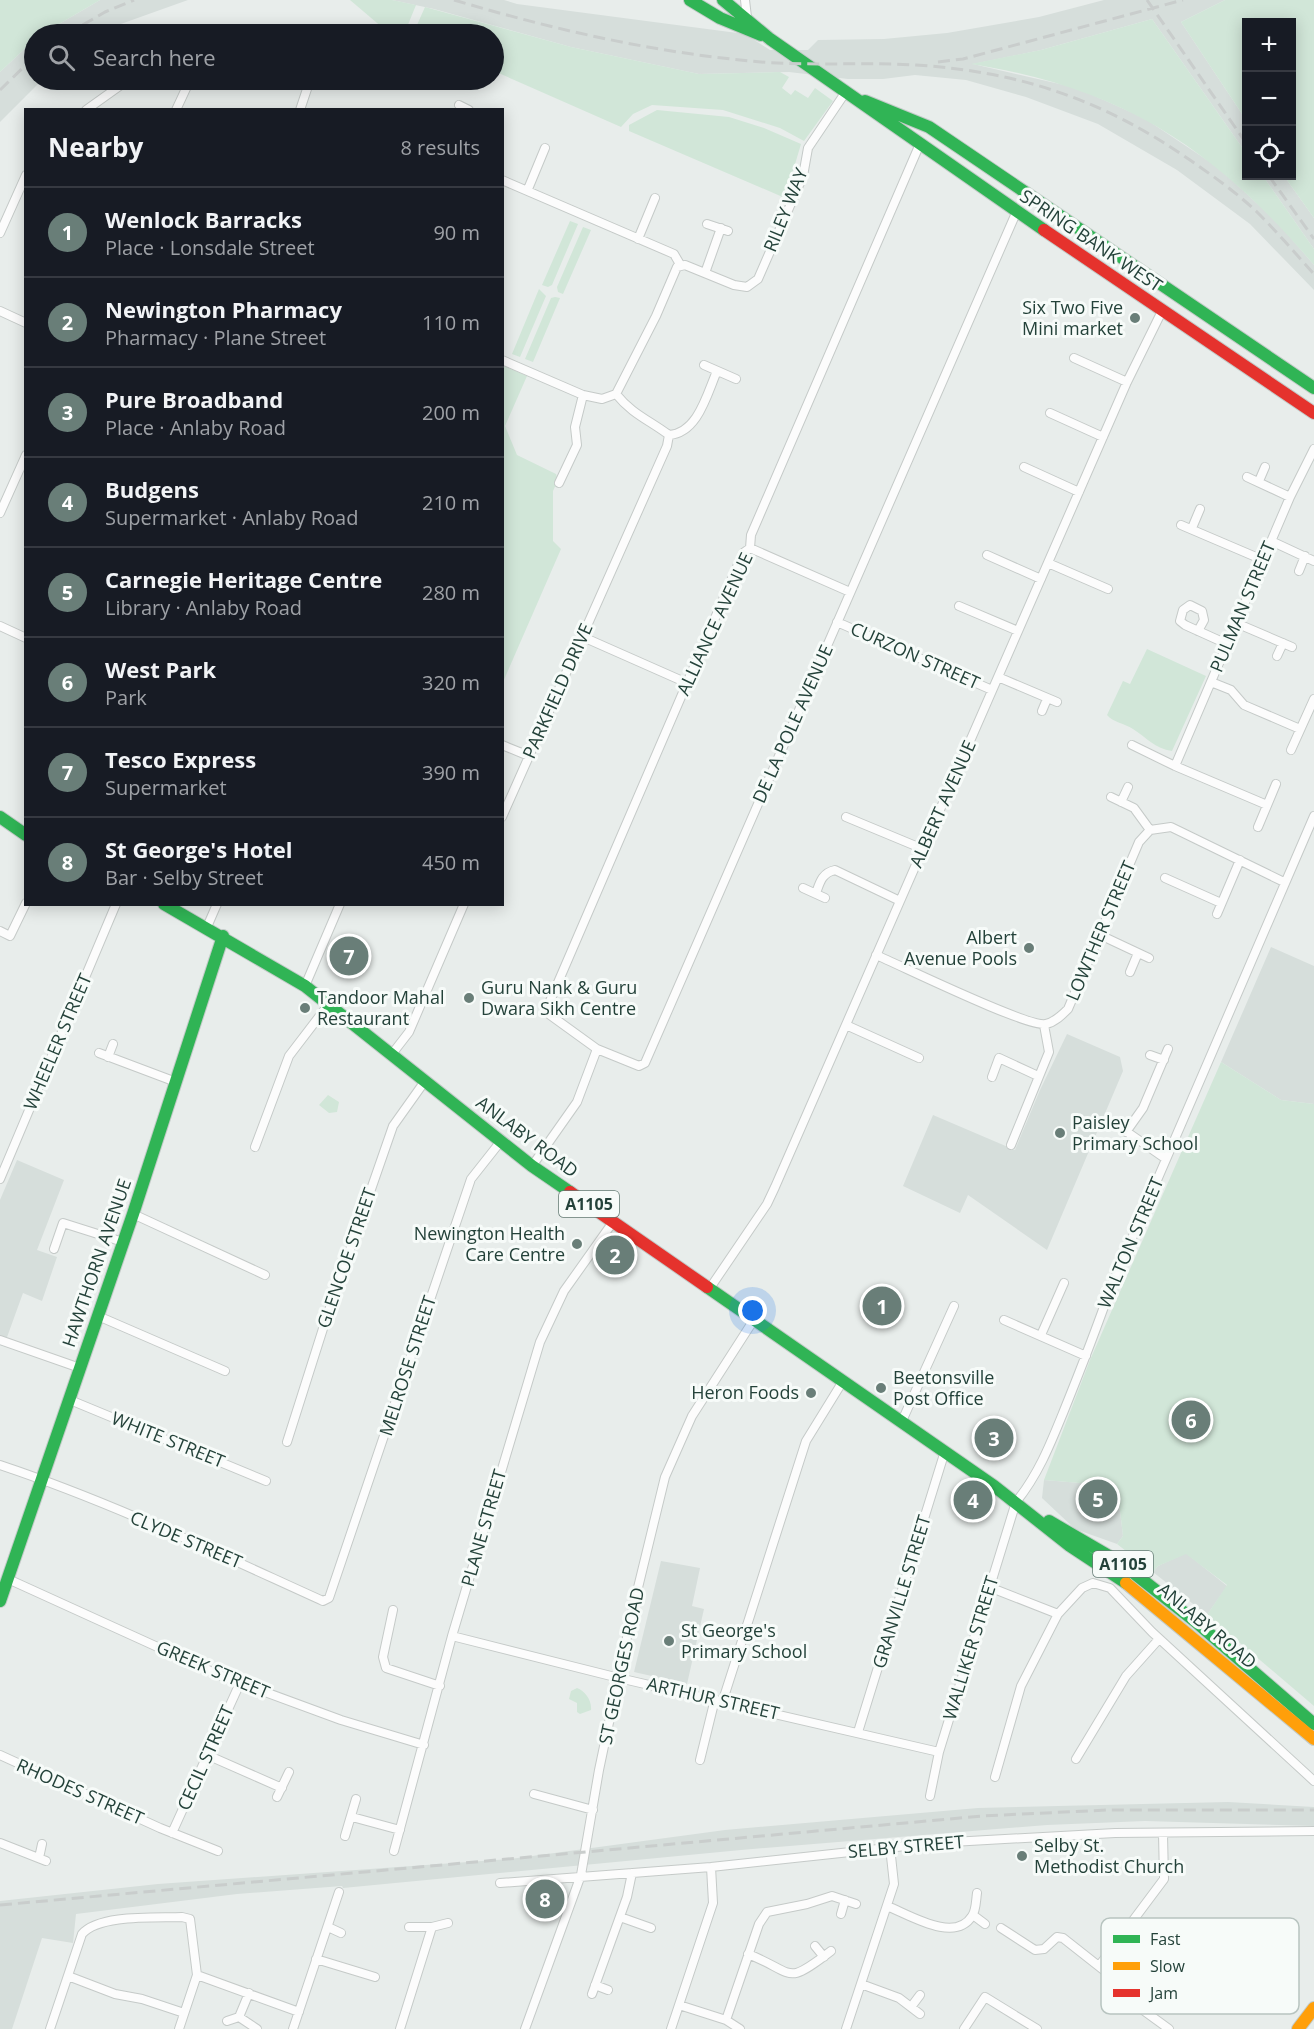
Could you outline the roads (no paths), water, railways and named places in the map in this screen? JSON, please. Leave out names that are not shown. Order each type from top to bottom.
[{"type":"street","name":"SPRING BANK WEST","points":[[690,0],[720,18],[767,38],[788,50],[1016,213],[1314,413]]},
{"type":"street","name":"SPRING BANK WEST","points":[[723,0],[747,17],[767,38]]},
{"type":"street","points":[[745,0],[747,17]]},
{"type":"street","points":[[89,108],[114,90]]},
{"type":"street","points":[[177,108],[184,90]]},
{"type":"street","points":[[301,108],[307,90]]},
{"type":"street","name":"SPRING BANK WEST","points":[[847,94],[929,127],[1314,388]]},
{"type":"street","name":"RILEY WAY","points":[[681,266],[734,285],[747,287],[758,279],[803,176],[808,148],[847,94]]},
{"type":"street","points":[[459,105],[465,108]]},
{"type":"street","name":"ALLIANCE AVENUE","points":[[597,1049],[550,1015],[547,1008],[743,553],[750,548],[751,535],[920,146]]},
{"type":"street","points":[[528,189],[545,148]]},
{"type":"street","points":[[0,233],[24,179]]},
{"type":"street","points":[[504,181],[528,189],[674,254],[681,266],[677,267],[656,316],[616,394],[602,399],[583,395],[504,361]]},
{"type":"street","points":[[638,238],[655,198]]},
{"type":"street","name":"DE LA POLE AVENUE","points":[[597,1049],[639,1066],[645,1063],[1016,213]]},
{"type":"street","points":[[705,273],[724,229],[707,224]]},
{"type":"street","points":[[0,311],[24,322]]},
{"type":"street","name":"ALBERT AVENUE","points":[[710,1288],[767,1204],[1127,382],[1162,311]]},
{"type":"street","points":[[1074,358],[1127,382]]},
{"type":"street","points":[[704,365],[736,379]]},
{"type":"street","points":[[616,394],[629,410],[669,435],[685,430],[693,423],[717,371]]},
{"type":"street","points":[[559,483],[577,445],[574,427],[583,395]]},
{"type":"street","points":[[1050,413],[1103,437]]},
{"type":"street","name":"PARKFIELD DRIVE","points":[[504,812],[664,457],[669,435]]},
{"type":"street","name":"PULMAN STREET","points":[[1175,766],[1290,497],[1314,449]]},
{"type":"street","points":[[0,513],[24,459]]},
{"type":"street","points":[[1024,467],[1079,492]]},
{"type":"street","points":[[1259,481],[1265,467]]},
{"type":"street","points":[[1247,477],[1290,497]]},
{"type":"street","points":[[1192,528],[1200,509]]},
{"type":"street","points":[[1181,525],[1263,560]]},
{"type":"street","points":[[1271,541],[1314,561]]},
{"type":"street","points":[[750,548],[850,592]]},
{"type":"street","points":[[987,555],[1041,579]]},
{"type":"street","points":[[1299,571],[1305,556]]},
{"type":"street","points":[[1048,563],[1108,589]]},
{"type":"street","points":[[959,606],[1018,631]]},
{"type":"street","name":"CURZON STREET","points":[[837,622],[992,690]]},
{"type":"street","points":[[1236,623],[1287,645],[1277,656]]},
{"type":"street","points":[[0,626],[24,637]]},
{"type":"street","points":[[1198,631],[1227,644]]},
{"type":"street","points":[[583,637],[687,682]]},
{"type":"street","name":"CURZON STREET","points":[[998,677],[1057,702]]},
{"type":"street","points":[[1211,682],[1231,690],[1244,705],[1300,729]]},
{"type":"street","points":[[1042,711],[1047,699]]},
{"type":"street","points":[[1291,750],[1314,699]]},
{"type":"street","points":[[1132,744],[1175,766],[1267,805]]},
{"type":"street","points":[[504,746],[529,756]]},
{"type":"street","points":[[1258,827],[1276,784]]},
{"type":"street","points":[[1121,802],[1128,787]]},
{"type":"street","points":[[1111,797],[1134,808],[1150,831],[1171,827],[1284,882]]},
{"type":"street","name":"WALTON STREET","points":[[1016,1502],[1031,1484],[1043,1460],[1086,1356],[1110,1287],[1314,816]]},
{"type":"street","points":[[0,817],[24,834]]},
{"type":"street","points":[[846,817],[923,849]]},
{"type":"street","points":[[0,828],[24,834]]},
{"type":"street","name":"LOWTHER STREET","points":[[1044,1025],[1053,1022],[1068,1009],[1139,842],[1150,831]]},
{"type":"street","points":[[1217,914],[1240,860]]},
{"type":"street","points":[[816,893],[822,877],[835,870],[900,902]]},
{"type":"street","points":[[1166,878],[1221,903]]},
{"type":"street","points":[[802,888],[825,898]]},
{"type":"street","points":[[0,931],[10,936],[25,906]]},
{"type":"street","name":"WHEELER STREET","points":[[0,1179],[115,906]]},
{"type":"street","name":"ANLABY ROAD","points":[[168,906],[223,936],[305,986],[532,1166],[945,1451],[1016,1502],[1070,1546],[1124,1581],[1213,1646],[1314,1724]]},
{"type":"street","points":[[207,927],[216,906]]},
{"type":"street","points":[[305,986],[339,906]]},
{"type":"street","points":[[392,1054],[409,1032],[463,906]]},
{"type":"street","points":[[1100,935],[1149,957]]},
{"type":"street","name":"HAWTHORN AVENUE","points":[[0,1601],[133,1215],[223,936]]},
{"type":"street","points":[[1130,972],[1138,953]]},
{"type":"street","points":[[876,955],[1000,1011],[1030,1023],[1044,1025],[1049,1052],[1011,1145]]},
{"type":"street","points":[[255,1147],[289,1056],[328,1005]]},
{"type":"street","points":[[846,1025],[919,1058]]},
{"type":"street","points":[[113,1044],[103,1055],[176,1082]]},
{"type":"street","points":[[532,1166],[577,1102],[597,1049]]},
{"type":"street","points":[[1126,1132],[1143,1108],[1168,1049]]},
{"type":"street","points":[[1150,1055],[1164,1060]]},
{"type":"street","points":[[992,1077],[999,1058],[1038,1076]]},
{"type":"street","name":"GLENCOE STREET","points":[[286,1442],[393,1126],[425,1081]]},
{"type":"street","points":[[1117,1125],[1166,1159]]},
{"type":"street","name":"MELROSE STREET","points":[[329,1598],[471,1179],[501,1141]]},
{"type":"street","points":[[133,1215],[265,1275]]},
{"type":"street","name":"PLANE STREET","points":[[394,1851],[452,1636],[540,1342],[564,1291],[613,1222]]},
{"type":"street","points":[[54,1249],[63,1223],[123,1242]]},
{"type":"street","points":[[1041,1335],[1064,1282]]},
{"type":"street","points":[[902,1421],[954,1306]]},
{"type":"street","points":[[98,1316],[225,1371]]},
{"type":"street","name":"ST GEORGES ROAD","points":[[525,2029],[581,1875],[619,1678],[665,1478],[700,1402],[755,1318]]},
{"type":"street","points":[[1004,1320],[1086,1356]]},
{"type":"street","points":[[0,1340],[80,1368]]},
{"type":"street","points":[[700,1760],[806,1441],[843,1381]]},
{"type":"street","name":"WHITE STREET","points":[[70,1400],[266,1481]]},
{"type":"street","name":"GRANVILLE STREET","points":[[858,1732],[945,1451]]},
{"type":"street","name":"CLYDE STREET","points":[[0,1465],[41,1479],[260,1571],[323,1601],[329,1598]]},
{"type":"street","name":"WALLIKER STREET","points":[[930,1796],[939,1752],[1016,1502]]},
{"type":"street","name":"ANLABY ROAD","points":[[1058,1614],[1082,1588],[1093,1583],[1110,1588],[1160,1639],[1314,1781]]},
{"type":"street","name":"GREEK STREET","points":[[4,1584],[240,1683],[340,1720],[424,1745]]},
{"type":"street","points":[[989,1587],[1058,1614],[1021,1686],[995,1777]]},
{"type":"street","points":[[393,1610],[383,1657],[386,1668],[440,1686]]},
{"type":"street","name":"ARTHUR STREET","points":[[452,1636],[619,1678],[939,1752]]},
{"type":"street","points":[[1076,1759],[1126,1676],[1160,1639]]},
{"type":"street","name":"ANLABY ROAD","points":[[1213,1646],[1314,1739]]},
{"type":"street","name":"CECIL STREET","points":[[172,1833],[240,1683]]},
{"type":"street","name":"RHODES STREET","points":[[0,1755],[160,1828],[218,1851]]},
{"type":"street","points":[[207,1755],[282,1788]]},
{"type":"street","points":[[278,1797],[289,1772]]},
{"type":"street","points":[[534,1794],[593,1810]]},
{"type":"street","points":[[345,1836],[356,1799]]},
{"type":"street","points":[[352,1817],[400,1830]]},
{"type":"street","name":"SELBY STREET","points":[[500,1883],[581,1875],[711,1867],[890,1847],[1115,1833],[1314,1832]]},
{"type":"street","points":[[1135,1918],[1164,1879],[1162,1834]]},
{"type":"street","points":[[0,1843],[43,1860],[42,1844]]},
{"type":"street","points":[[846,2029],[894,1884],[890,1847]]},
{"type":"street","points":[[671,2029],[713,1903],[711,1867]]},
{"type":"street","points":[[592,1994],[620,1917],[632,1873]]},
{"type":"street","points":[[293,2029],[339,1892]]},
{"type":"street","points":[[886,1906],[941,1927],[954,1929],[965,1924],[973,1915],[977,1893]]},
{"type":"street","points":[[726,2019],[759,1923],[768,1912],[832,1896],[856,1904]]},
{"type":"street","points":[[840,1914],[845,1900]]},
{"type":"street","points":[[973,1915],[985,1924]]},
{"type":"street","points":[[50,2029],[81,1934],[88,1927],[105,1921],[182,1917],[190,1919],[197,1974],[179,2029]]},
{"type":"street","points":[[620,1917],[651,1928]]},
{"type":"street","points":[[409,1927],[432,1927],[448,1923]]},
{"type":"street","points":[[328,1927],[341,1933]]},
{"type":"street","points":[[400,2029],[432,1927]]},
{"type":"street","points":[[1001,1928],[1035,1950],[1044,1949],[1060,1937],[1099,1966],[1101,1963]]},
{"type":"street","points":[[748,1954],[789,1975],[802,1973],[827,1954],[815,1946]]},
{"type":"street","points":[[316,1959],[375,1977]]},
{"type":"street","points":[[197,1974],[299,2012]]},
{"type":"street","points":[[68,1976],[115,1994],[142,1999],[184,2013]]},
{"type":"street","points":[[861,1984],[899,1998],[920,2014]]},
{"type":"street","points":[[595,1985],[608,1990]]},
{"type":"street","points":[[239,2018],[249,1993]]},
{"type":"street","points":[[911,2007],[920,1995]]},
{"type":"street","points":[[964,2029],[985,1996],[1037,2029]]},
{"type":"street","points":[[679,2005],[726,2019],[740,2029]]},
{"type":"street","points":[[1298,2029],[1314,2008]]},
{"type":"street","points":[[1148,2014],[1169,2029]]},
{"type":"street","points":[[227,2020],[239,2018],[257,2029]]},
{"type":"railway","points":[[84,24],[134,0]]},
{"type":"railway","points":[[454,0],[606,39],[683,53],[780,63],[916,65],[991,74],[1026,82],[1093,105],[1158,139],[1190,160],[1233,191],[1257,212],[1314,274]]},
{"type":"railway","points":[[1147,0],[1242,137]]},
{"type":"railway","points":[[938,62],[963,59],[1183,0]]},
{"type":"railway","points":[[0,90],[24,67]]},
{"type":"railway","points":[[1272,180],[1314,239]]},
{"type":"railway","points":[[0,1905],[982,1816],[1107,1810],[1314,1810]]},
{"type":"place","name":"Six Two Five Mini market","points":[[1135,318]]},
{"type":"place","name":"Albert Avenue Pools","points":[[1029,948]]},
{"type":"place","name":"Tesco Express","points":[[349,956]]},
{"type":"place","name":"Guru Nank & Guru Dwara Sikh Centre","points":[[469,998]]},
{"type":"place","name":"Tandoor Mahal Restaurant","points":[[305,1008]]},
{"type":"place","name":"Paisley Primary School","points":[[1060,1133]]},
{"type":"place","name":"Newington Health Care Centre","points":[[577,1244]]},
{"type":"place","name":"Newington Pharmacy","points":[[615,1255]]},
{"type":"place","name":"Wenlock Barracks","points":[[882,1306]]},
{"type":"place","name":"Beetonsville Post Office","points":[[881,1388]]},
{"type":"place","name":"Heron Foods","points":[[811,1393]]},
{"type":"place","name":"West Park","points":[[1191,1420]]},
{"type":"place","name":"Pure Broadband","points":[[994,1438]]},
{"type":"place","name":"Carnegie Heritage Centre","points":[[1098,1499]]},
{"type":"place","name":"Budgens","points":[[973,1500]]},
{"type":"place","name":"St George's Primary School","points":[[669,1641]]},
{"type":"place","name":"Selby St. Methodist Church","points":[[1022,1856]]},
{"type":"place","name":"St George's Hotel","points":[[545,1899]]}]
